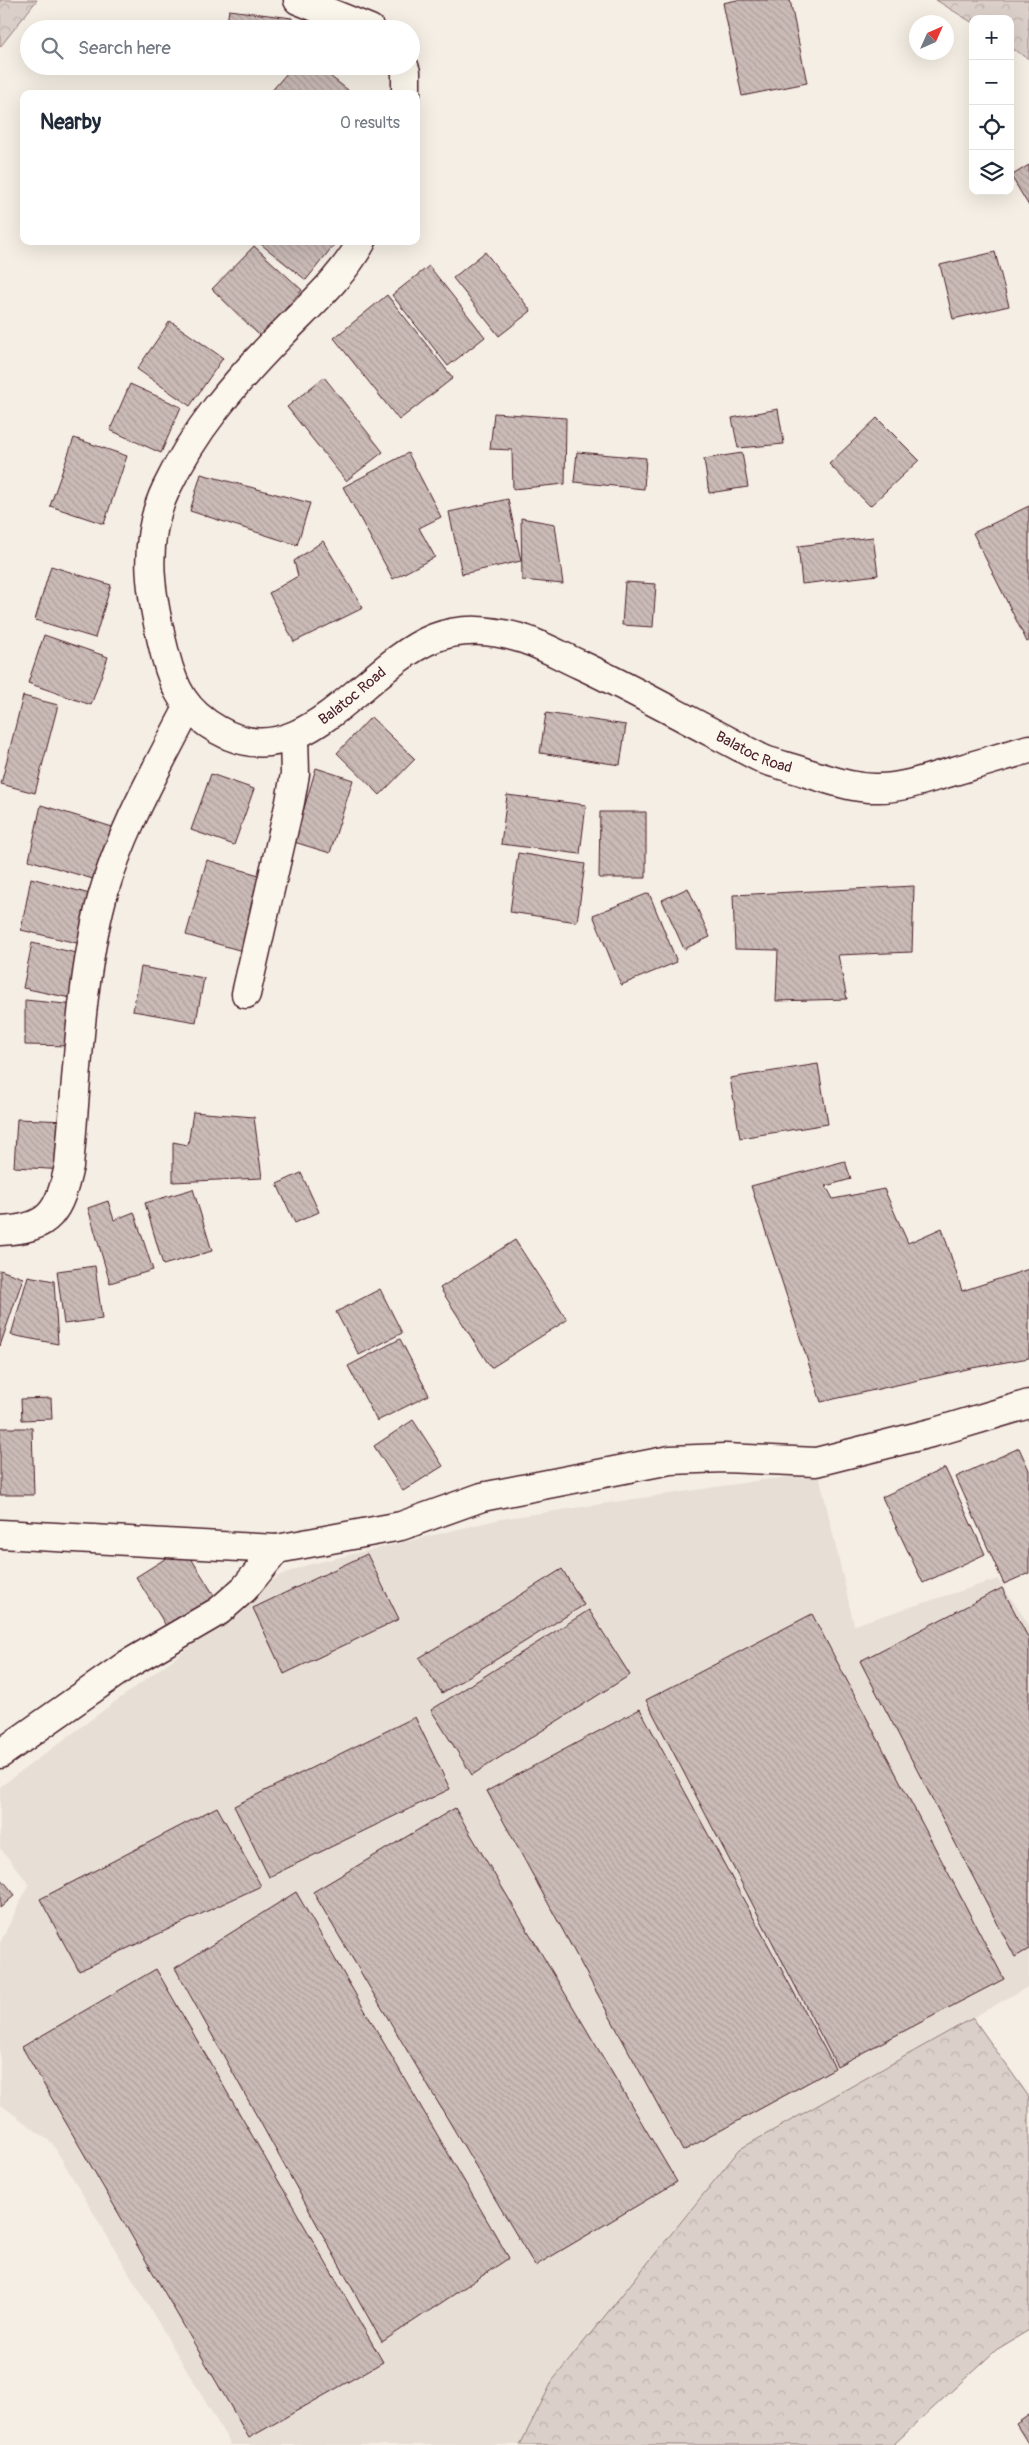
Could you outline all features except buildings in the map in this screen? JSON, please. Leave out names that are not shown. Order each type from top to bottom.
[{"type":"street","points":[[298,0],[348,20]]},
{"type":"street","points":[[406,75],[406,90]]},
{"type":"street","name":"Balatoc Road","points":[[360,245],[344,270],[253,364],[215,408],[188,447],[164,492],[152,527],[150,579],[152,604],[170,673],[188,708],[207,724],[246,742],[272,742],[294,736],[318,723],[392,663],[431,639],[453,632],[486,630],[524,639],[592,670],[765,760],[849,786],[878,788],[913,783],[1029,749]]},
{"type":"street","points":[[0,1231],[38,1225],[50,1216],[62,1197],[69,1166],[88,972],[102,899],[122,840],[188,708]]},
{"type":"street","points":[[246,994],[290,802],[295,774],[294,736]]},
{"type":"street","points":[[0,1534],[277,1549],[401,1526],[482,1497],[670,1460],[725,1458],[816,1462],[935,1432],[1029,1404]]},
{"type":"street","points":[[0,1754],[128,1664],[219,1611],[244,1590],[277,1549]]},
{"type":"shaded area","points":[[819,1474],[854,1625],[998,1579],[1029,1625],[1029,1986],[740,2149],[553,2380],[520,2445],[231,2445],[52,2143],[0,2104],[0,1943],[29,1884],[0,1848],[0,1787],[234,1614],[278,1576],[307,1565],[501,1519],[763,1480]]},
{"type":"green space","points":[[0,0],[37,0],[20,20],[0,47]]},
{"type":"green space","points":[[936,0],[1029,0],[1029,59],[1014,50],[1014,15],[969,15],[969,21]]},
{"type":"green space","points":[[973,2018],[1029,2097],[1029,2330],[996,2350],[893,2445],[520,2445],[553,2380],[740,2149]]}]
